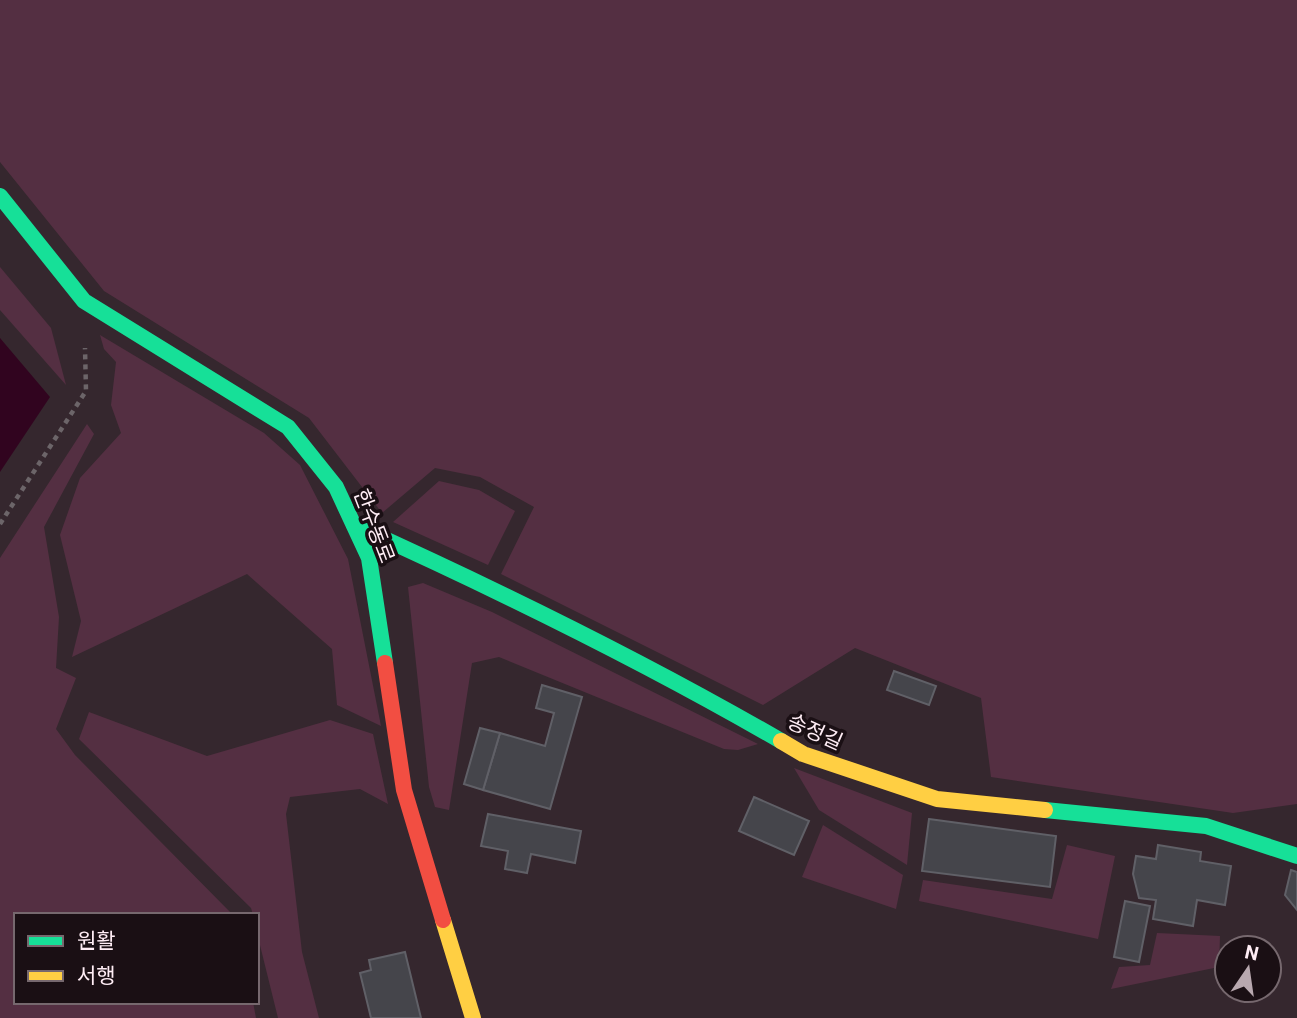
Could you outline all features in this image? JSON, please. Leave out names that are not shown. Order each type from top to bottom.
[{"type":"street","name":"한수동로","points":[[0,197],[83,302],[288,427],[337,487],[369,558],[404,790],[473,1018]]},
{"type":"street","name":"송정길","points":[[354,526],[474,579],[688,687],[803,754],[937,799],[1206,826],[1297,856]]},
{"type":"path","points":[[0,524],[86,391],[83,302]]},
{"type":"shaded area","points":[[0,0],[1297,0],[1297,804],[1233,813],[991,777],[981,698],[855,648],[763,705],[501,574],[534,507],[480,477],[435,468],[382,513],[309,418],[104,291],[0,162]]},
{"type":"shaded area","points":[[0,267],[51,328],[66,385],[0,310]]},
{"type":"shaded area","points":[[100,335],[264,433],[300,465],[348,559],[381,726],[337,705],[332,649],[247,574],[72,657],[81,621],[60,535],[80,478],[121,433],[111,405],[116,362],[104,349]]},
{"type":"shaded area","points":[[0,338],[50,397],[0,472]]},
{"type":"shaded area","points":[[87,424],[94,434],[44,527],[59,617],[56,668],[76,678],[56,729],[75,755],[231,913],[14,913],[14,1004],[253,1004],[256,1018],[0,1018],[0,558]]},
{"type":"shaded area","points":[[439,481],[479,490],[515,511],[488,565],[393,522]]},
{"type":"shaded area","points":[[423,583],[492,612],[758,744],[738,750],[724,749],[499,657],[472,663],[449,810],[435,807],[429,787],[408,587]]},
{"type":"shaded area","points":[[89,712],[207,756],[330,720],[373,734],[388,804],[360,789],[290,797],[286,814],[302,952],[319,1018],[278,1018],[259,941],[259,913],[252,913],[251,908],[79,739]]},
{"type":"shaded area","points":[[794,768],[912,813],[907,865],[819,810]]},
{"type":"shaded area","points":[[823,825],[903,875],[896,909],[802,877]]},
{"type":"shaded area","points":[[1067,845],[1115,856],[1098,939],[919,901],[923,880],[1052,899]]},
{"type":"shaded area","points":[[1157,933],[1213,936],[1213,968],[1111,989],[1119,967],[1150,965]]},
{"type":"building","points":[[894,671],[936,686],[929,705],[887,690]]},
{"type":"building","points":[[542,685],[582,697],[550,809],[483,790],[500,733],[545,746],[554,713],[536,708]]},
{"type":"building","points":[[480,728],[500,733],[483,790],[464,784]]},
{"type":"building","points":[[754,797],[809,821],[794,855],[739,831]]},
{"type":"building","points":[[488,814],[581,831],[575,863],[531,854],[527,873],[505,869],[508,851],[481,846]]},
{"type":"building","points":[[929,819],[1056,836],[1050,887],[922,871]]},
{"type":"building","points":[[1158,845],[1201,852],[1200,861],[1231,866],[1225,905],[1197,900],[1193,926],[1153,919],[1156,900],[1139,898],[1133,874],[1136,856],[1156,859]]},
{"type":"building","points":[[1291,870],[1297,872],[1297,910],[1285,895]]},
{"type":"building","points":[[1125,901],[1150,906],[1139,962],[1114,957]]},
{"type":"building","points":[[405,952],[421,1018],[371,1018],[360,973],[371,970],[369,960]]},
{"type":"traffic: fast","points":[[0,196],[84,301],[288,427],[336,487],[369,558],[385,663]]},
{"type":"traffic: fast","points":[[354,525],[570,628],[781,741]]},
{"type":"traffic: fast","points":[[1045,810],[1206,826],[1297,856]]},
{"type":"traffic: slow","points":[[781,741],[803,754],[937,799],[1045,810]]},
{"type":"traffic: slow","points":[[443,920],[473,1018]]},
{"type":"traffic: jam","points":[[385,663],[404,790],[443,920]]}]
